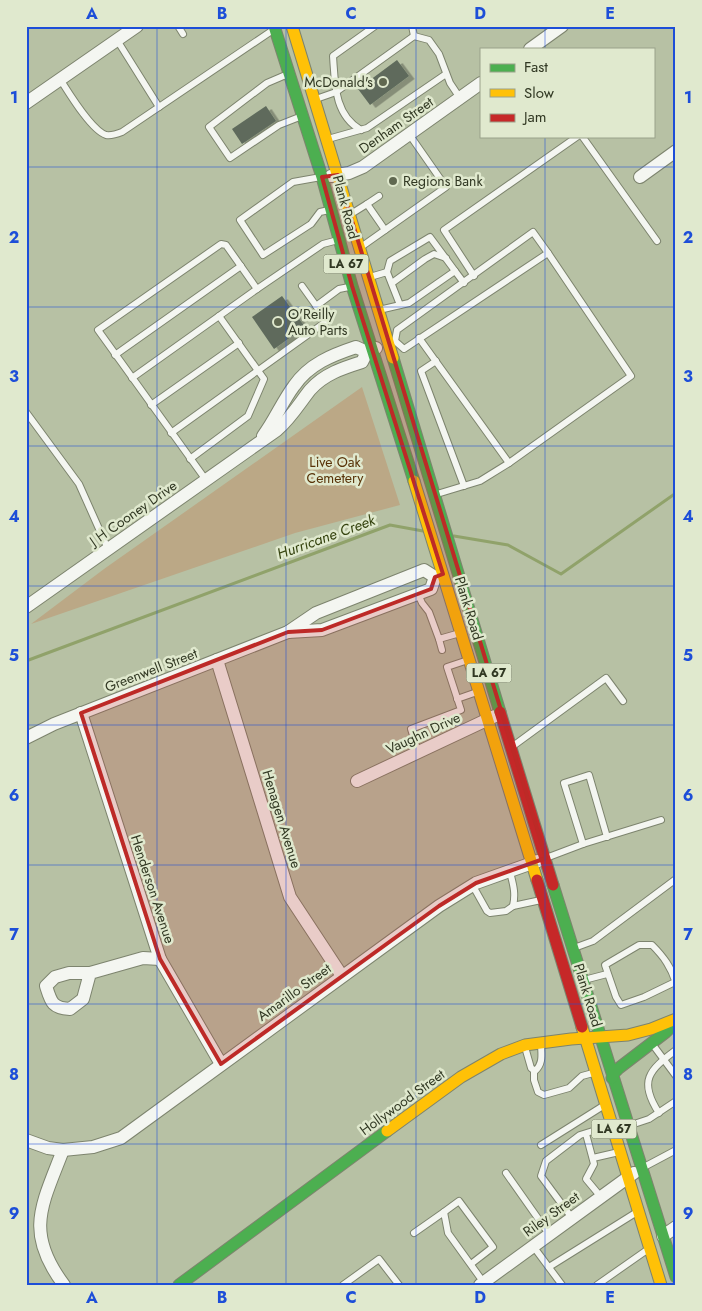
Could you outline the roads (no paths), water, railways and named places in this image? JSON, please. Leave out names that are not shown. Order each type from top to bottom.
[{"type":"main road","name":"Plank Road","points":[[292,26],[379,310],[392,342],[438,506],[572,949],[640,1169],[676,1277]]},
{"type":"main road","name":"Plank Road","points":[[274,28],[322,177],[370,351],[435,549],[439,576],[470,659],[661,1285]]},
{"type":"main road","name":"Hollywood Street","points":[[180,1285],[462,1077],[501,1054],[541,1042],[638,1033],[676,1021]]},
{"type":"main road","points":[[612,1078],[619,1068],[676,1021]]},
{"type":"street","points":[[26,103],[137,26]]},
{"type":"street","points":[[531,48],[562,26]]},
{"type":"street","name":"Denham Street","points":[[322,177],[349,173],[363,167],[480,84]]},
{"type":"street","points":[[640,177],[676,151]]},
{"type":"street","name":"J H Cooney Drive","points":[[26,607],[287,422],[312,389],[322,380],[337,370],[362,362],[370,351],[392,342]]},
{"type":"street","name":"Greenwell Street","points":[[288,632],[322,630],[431,589],[439,576],[458,569]]},
{"type":"street","name":"Greenwell Street","points":[[26,738],[81,713],[288,632],[316,613],[424,570],[439,576]]},
{"type":"street","name":"Henagen Avenue","points":[[217,660],[290,897],[342,976]]},
{"type":"street","name":"Henderson Avenue","points":[[81,713],[160,959],[221,1064]]},
{"type":"street","name":"Vaughn Drive","points":[[357,781],[502,713]]},
{"type":"street","name":"Amarillo Street","points":[[26,1140],[48,1148],[63,1150],[93,1147],[121,1138],[439,906],[473,886],[546,858]]},
{"type":"street","points":[[90,973],[143,958],[160,959]]},
{"type":"street","points":[[63,1150],[41,1211],[40,1223],[46,1257],[64,1285]]},
{"type":"street","name":"Riley Street","points":[[488,1282],[549,1234],[640,1169]]},
{"type":"street","points":[[663,1236],[676,1227]]},
{"type":"lane","points":[[178,26],[182,34]]},
{"type":"lane","points":[[361,130],[352,125],[346,118],[336,92],[333,56],[375,26]]},
{"type":"lane","points":[[412,26],[414,36]]},
{"type":"lane","points":[[60,79],[86,118],[106,135],[113,135],[122,132],[274,28]]},
{"type":"lane","points":[[315,100],[336,92],[414,36]]},
{"type":"lane","points":[[414,36],[429,40],[438,54],[450,83],[460,98]]},
{"type":"lane","points":[[117,40],[159,107]]},
{"type":"lane","points":[[290,73],[266,83],[209,127],[230,158],[279,125],[303,116]]},
{"type":"lane","points":[[327,140],[367,128],[446,74]]},
{"type":"lane","points":[[360,248],[446,188],[410,134]]},
{"type":"lane","points":[[474,276],[444,230],[575,138]]},
{"type":"lane","points":[[583,138],[657,241]]},
{"type":"lane","points":[[322,177],[293,182],[240,220],[263,255],[310,224],[320,212],[331,209]]},
{"type":"lane","points":[[350,214],[379,196]]},
{"type":"lane","points":[[366,204],[385,230]]},
{"type":"lane","points":[[435,494],[480,481],[509,463],[631,376],[534,232],[397,330],[392,342],[404,349],[548,254]]},
{"type":"lane","points":[[400,305],[388,272],[390,261],[430,237],[464,283]]},
{"type":"lane","points":[[132,378],[323,244],[339,240]]},
{"type":"lane","points":[[206,480],[115,355],[99,332],[100,328],[220,244],[226,245],[257,289]]},
{"type":"lane","points":[[392,283],[434,254],[446,258]]},
{"type":"lane","points":[[115,355],[241,266]]},
{"type":"lane","points":[[379,310],[408,303],[455,271]]},
{"type":"lane","points":[[369,278],[388,272]]},
{"type":"lane","points":[[171,433],[328,321],[302,286]]},
{"type":"lane","points":[[316,306],[339,289],[352,286]]},
{"type":"lane","points":[[190,459],[248,416],[264,379],[219,316]]},
{"type":"lane","points":[[419,338],[509,463]]},
{"type":"lane","points":[[151,405],[239,343]]},
{"type":"lane","points":[[436,360],[421,370],[464,486]]},
{"type":"lane","points":[[26,412],[78,484],[108,549]]},
{"type":"lane","points":[[418,594],[429,612],[442,650]]},
{"type":"lane","points":[[439,639],[461,632]]},
{"type":"lane","points":[[418,752],[411,729],[460,710],[447,667],[470,659]]},
{"type":"lane","points":[[512,747],[606,678],[623,701]]},
{"type":"lane","points":[[457,699],[479,691]]},
{"type":"lane","points":[[583,844],[564,783],[589,775],[607,837]]},
{"type":"lane","points":[[546,858],[583,844],[661,820]]},
{"type":"lane","points":[[510,872],[515,891],[513,906]]},
{"type":"lane","points":[[572,949],[593,941],[676,879]]},
{"type":"lane","points":[[473,886],[490,913],[506,911],[513,906],[543,900]]},
{"type":"lane","points":[[639,945],[652,945],[662,955],[674,974],[675,982],[644,997],[621,1005],[605,965],[639,945]]},
{"type":"lane","points":[[582,981],[607,974]]},
{"type":"lane","points":[[534,1070],[537,1070],[542,1060],[541,1042]]},
{"type":"lane","points":[[651,1043],[676,1076]]},
{"type":"lane","points":[[525,1046],[531,1068],[534,1070],[534,1080],[538,1092],[544,1095],[569,1088],[582,1076],[597,1072]]},
{"type":"lane","points":[[659,1113],[653,1104],[647,1086],[652,1069],[676,1050]]},
{"type":"lane","points":[[627,1126],[649,1120],[676,1101]]},
{"type":"lane","points":[[541,1145],[585,1115],[606,1104]]},
{"type":"lane","points":[[572,1218],[541,1176],[546,1161],[580,1136],[613,1125]]},
{"type":"lane","points":[[586,1134],[594,1164],[586,1179],[600,1197]]},
{"type":"lane","points":[[640,1169],[676,1150]]},
{"type":"lane","points":[[593,1158],[621,1151]]},
{"type":"lane","points":[[506,1173],[549,1234]]},
{"type":"lane","points":[[414,1233],[460,1201],[493,1247],[470,1264]]},
{"type":"lane","points":[[549,1267],[638,1211]]},
{"type":"lane","points":[[444,1212],[448,1233],[470,1264],[488,1282]]},
{"type":"lane","points":[[534,1246],[562,1285]]},
{"type":"lane","points":[[597,1285],[649,1248]]},
{"type":"lane","points":[[343,1285],[379,1259],[399,1285]]},
{"type":"waterway","name":"Hurricane Creek","points":[[454,536],[508,545],[561,574],[676,493]]},
{"type":"waterway","name":"Hurricane Creek","points":[[26,661],[390,525],[423,531]]},
{"type":"place","name":"McDonald's","points":[[383,82]]},
{"type":"place","name":"Regions Bank","points":[[393,181]]},
{"type":"place","name":"O'Reilly Auto Parts","points":[[278,322]]},
{"type":"park label","name":"Live Oak Cemetery","points":[[335,470]]}]
